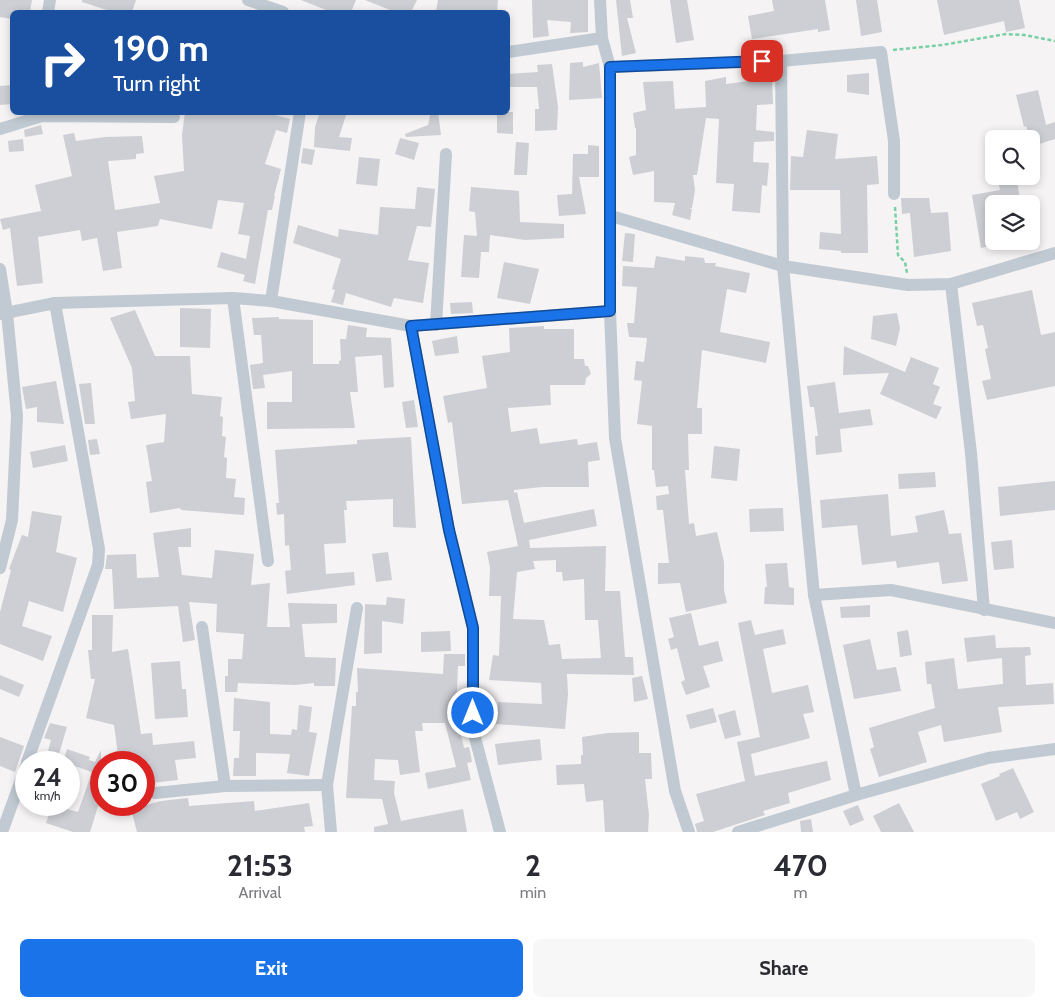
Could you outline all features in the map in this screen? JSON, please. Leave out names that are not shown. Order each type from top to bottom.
[{"type":"street","points":[[248,0],[278,10]]},
{"type":"street","points":[[600,0],[602,38],[610,67],[610,311],[615,438],[675,791],[689,832]]},
{"type":"street","points":[[510,52],[602,38]]},
{"type":"street","points":[[610,67],[781,60],[881,52],[894,141],[894,194]]},
{"type":"street","points":[[781,60],[783,266],[814,595],[856,795]]},
{"type":"street","points":[[0,130],[39,115]]},
{"type":"street","points":[[75,115],[174,118]]},
{"type":"street","points":[[271,301],[300,115]]},
{"type":"street","points":[[436,325],[446,154]]},
{"type":"street","points":[[611,216],[783,266],[908,285],[950,284],[1055,253]]},
{"type":"street","points":[[0,268],[17,416],[12,520],[0,568]]},
{"type":"street","points":[[950,284],[971,453],[984,610]]},
{"type":"street","points":[[4,313],[56,304],[233,298],[271,301],[411,326],[610,311]]},
{"type":"street","points":[[233,298],[268,561]]},
{"type":"street","points":[[32,751],[98,565],[99,549],[56,304]]},
{"type":"street","points":[[411,326],[449,530],[473,628],[473,730],[500,832]]},
{"type":"street","points":[[814,595],[892,590],[1055,623]]},
{"type":"street","points":[[331,832],[327,785],[357,608]]},
{"type":"street","points":[[202,627],[225,786]]},
{"type":"street","points":[[738,832],[856,795],[988,758],[1055,748]]},
{"type":"street","points":[[155,793],[225,786],[327,785]]},
{"type":"street","points":[[2,832],[15,797]]},
{"type":"path","points":[[881,52],[942,45],[1006,34],[1024,35],[1055,41]]},
{"type":"path","points":[[894,194],[898,255],[906,266],[908,285]]},
{"type":"building","points":[[0,0],[32,0],[30,10],[10,10],[10,19],[0,17]]},
{"type":"building","points":[[82,0],[136,0],[133,10],[107,10],[82,2]]},
{"type":"building","points":[[301,0],[356,0],[352,10],[326,10]]},
{"type":"building","points":[[365,0],[417,0],[412,10],[390,10]]},
{"type":"building","points":[[438,0],[498,0],[497,10],[436,10]]},
{"type":"building","points":[[532,0],[588,0],[588,32],[570,33],[571,22],[547,20],[549,36],[533,38]]},
{"type":"building","points":[[616,0],[630,0],[633,18],[627,18],[636,53],[622,56]]},
{"type":"building","points":[[670,0],[687,0],[694,40],[676,43]]},
{"type":"building","points":[[772,0],[825,0],[830,30],[818,32],[818,29],[752,39],[748,16],[774,11]]},
{"type":"building","points":[[856,0],[877,0],[882,32],[861,36]]},
{"type":"building","points":[[937,0],[1019,0],[1025,28],[1006,32],[1004,21],[944,35]]},
{"type":"building","points":[[583,62],[583,67],[599,63],[602,98],[569,100],[570,63]]},
{"type":"building","points":[[552,64],[558,107],[557,130],[535,131],[535,109],[539,109],[537,87],[510,87],[510,74],[538,72],[537,65]]},
{"type":"building","points":[[869,73],[869,95],[847,92],[847,75]]},
{"type":"building","points":[[726,77],[726,84],[772,78],[773,104],[757,105],[756,130],[774,132],[774,141],[754,142],[753,162],[769,163],[767,186],[762,185],[760,213],[732,211],[734,184],[716,183],[719,119],[706,118],[697,175],[693,175],[695,190],[692,208],[689,208],[692,209],[690,220],[672,215],[675,203],[654,202],[654,171],[633,175],[629,157],[636,155],[636,128],[633,113],[646,110],[643,82],[673,81],[675,109],[706,107],[705,81]]},
{"type":"building","points":[[10,85],[10,104],[0,105],[0,86]]},
{"type":"building","points":[[1038,90],[1046,125],[1055,122],[1055,139],[1040,144],[1040,130],[1027,130],[1026,126],[1024,127],[1016,95]]},
{"type":"building","points":[[510,112],[513,112],[513,134],[497,133],[497,115],[510,115]]},
{"type":"building","points":[[185,115],[275,115],[290,119],[287,133],[276,130],[265,164],[281,169],[272,210],[268,210],[255,284],[243,281],[245,275],[217,267],[221,252],[246,259],[250,236],[238,234],[244,203],[218,200],[212,229],[160,219],[158,226],[117,232],[122,268],[103,271],[97,238],[82,241],[80,230],[38,237],[43,283],[17,286],[10,228],[3,230],[0,219],[41,211],[35,185],[72,176],[63,135],[74,133],[76,141],[105,137],[142,136],[144,153],[136,154],[136,159],[108,161],[115,210],[160,203],[154,176],[184,171],[182,135]]},
{"type":"building","points":[[319,115],[346,115],[339,137],[352,138],[350,151],[314,147],[315,127]]},
{"type":"building","points":[[430,115],[438,115],[441,135],[406,137],[405,134],[428,125]]},
{"type":"building","points":[[41,125],[43,134],[25,137],[24,130]]},
{"type":"building","points":[[807,130],[838,134],[835,159],[877,156],[879,184],[867,185],[868,253],[841,253],[841,251],[819,249],[820,232],[841,234],[840,190],[790,190],[791,156],[803,157]]},
{"type":"building","points":[[400,138],[419,143],[414,160],[395,154]]},
{"type":"building","points":[[23,139],[24,151],[9,152],[8,141]]},
{"type":"building","points":[[516,142],[529,143],[527,175],[514,175]]},
{"type":"building","points":[[588,145],[599,146],[599,177],[579,177],[586,214],[559,216],[557,195],[572,194],[573,154],[588,154]]},
{"type":"building","points":[[303,148],[315,150],[312,165],[301,163]]},
{"type":"building","points":[[359,157],[380,159],[377,186],[356,184]]},
{"type":"building","points":[[999,185],[1018,185],[1019,195],[985,195],[985,247],[981,248],[972,195],[1000,190]]},
{"type":"building","points":[[417,187],[435,189],[431,227],[417,226],[408,260],[429,263],[423,303],[394,298],[391,307],[346,293],[343,305],[331,302],[335,290],[332,289],[341,259],[293,243],[298,225],[338,237],[339,229],[378,235],[380,207],[415,209]]},
{"type":"building","points":[[471,187],[519,191],[520,222],[564,224],[564,238],[525,240],[490,235],[489,252],[481,252],[479,278],[461,277],[464,235],[477,236],[475,212],[469,211]]},
{"type":"building","points":[[901,198],[929,198],[931,213],[948,212],[951,251],[914,257],[910,213],[902,214]]},
{"type":"building","points":[[625,233],[635,234],[633,262],[622,261]]},
{"type":"building","points":[[656,256],[685,261],[685,256],[704,258],[705,263],[716,263],[715,266],[750,273],[746,293],[727,289],[720,332],[770,342],[766,363],[702,350],[697,408],[702,408],[702,434],[688,434],[689,470],[685,470],[689,524],[694,523],[696,536],[717,532],[724,562],[724,590],[727,603],[686,612],[680,583],[658,584],[658,563],[669,563],[663,510],[657,510],[656,496],[669,494],[668,486],[656,487],[654,470],[652,470],[652,426],[637,424],[642,381],[634,380],[636,361],[644,362],[647,338],[629,337],[627,323],[634,323],[637,287],[622,286],[623,266],[654,268]]},
{"type":"building","points":[[504,262],[539,269],[530,304],[497,298]]},
{"type":"building","points":[[1032,290],[1041,335],[1055,332],[1055,386],[987,400],[982,381],[991,379],[985,349],[988,348],[983,325],[977,326],[972,303]]},
{"type":"building","points":[[472,302],[473,313],[451,314],[450,303]]},
{"type":"building","points":[[180,308],[211,309],[210,348],[180,347]]},
{"type":"building","points":[[135,310],[155,356],[190,356],[192,394],[222,397],[220,416],[223,417],[222,436],[226,437],[224,457],[227,458],[226,478],[236,479],[234,497],[245,498],[244,515],[181,510],[180,508],[150,513],[146,482],[152,481],[146,445],[164,442],[166,414],[131,419],[128,402],[135,401],[132,368],[110,318]]},
{"type":"building","points":[[897,313],[900,328],[896,346],[871,339],[873,316]]},
{"type":"building","points":[[279,317],[279,319],[313,320],[313,364],[339,364],[341,360],[340,339],[346,339],[348,325],[367,328],[366,337],[391,338],[394,387],[384,388],[382,355],[355,357],[358,392],[350,392],[355,428],[267,429],[267,402],[292,402],[292,371],[263,375],[265,388],[253,389],[250,365],[263,363],[261,335],[254,335],[252,318]]},
{"type":"building","points":[[544,326],[544,329],[574,329],[574,359],[584,359],[585,366],[588,366],[591,374],[586,378],[585,385],[550,385],[551,405],[508,408],[511,432],[537,428],[540,444],[577,439],[578,445],[597,442],[600,460],[588,462],[589,487],[542,487],[514,490],[514,493],[517,492],[524,523],[594,509],[597,526],[529,540],[530,548],[606,546],[605,591],[620,591],[625,657],[633,657],[634,675],[567,674],[568,694],[565,729],[496,724],[498,702],[542,704],[541,683],[489,680],[493,655],[499,656],[501,596],[489,596],[490,568],[487,552],[518,546],[508,500],[462,504],[452,422],[448,423],[443,396],[487,388],[482,356],[510,352],[509,328]],"holes":[[[556,560],[556,572],[562,572],[563,581],[584,579],[585,620],[598,620],[601,658],[562,659],[560,644],[549,645],[544,620],[513,619],[517,572],[535,569],[533,561]]]},
{"type":"building","points":[[457,336],[459,353],[435,356],[432,341]]},
{"type":"building","points":[[844,346],[905,372],[911,357],[939,368],[933,384],[940,387],[933,404],[942,407],[936,419],[880,394],[889,373],[843,375]]},
{"type":"building","points":[[56,381],[64,424],[37,422],[37,407],[26,409],[22,387]]},
{"type":"building","points":[[835,382],[839,413],[870,409],[873,425],[840,429],[842,452],[816,455],[815,436],[818,436],[814,407],[810,407],[807,386]]},
{"type":"building","points":[[91,383],[95,424],[85,424],[79,384]]},
{"type":"building","points":[[414,400],[418,427],[406,428],[402,402]]},
{"type":"building","points":[[411,437],[416,528],[393,527],[393,499],[346,501],[347,510],[344,510],[346,543],[324,544],[326,574],[354,572],[355,585],[287,594],[285,571],[291,570],[289,545],[285,546],[284,514],[277,515],[276,503],[279,503],[275,450],[357,444],[357,440]]},
{"type":"building","points":[[97,439],[100,454],[90,455],[88,440]]},
{"type":"building","points":[[65,445],[68,461],[33,468],[30,452]]},
{"type":"building","points":[[714,446],[740,449],[737,481],[711,478]]},
{"type":"building","points":[[935,472],[936,487],[899,489],[898,474]]},
{"type":"building","points":[[1055,481],[1055,510],[1000,516],[998,487]]},
{"type":"building","points":[[888,494],[891,536],[918,532],[915,516],[944,510],[949,534],[961,533],[968,581],[942,584],[939,562],[897,568],[896,561],[862,565],[857,525],[822,528],[820,500]]},
{"type":"building","points":[[783,508],[784,531],[750,532],[749,509]]},
{"type":"building","points":[[32,511],[62,516],[56,552],[77,558],[63,612],[29,601],[22,626],[52,636],[43,661],[0,644],[0,612],[11,570],[9,569],[22,535],[28,537]]},
{"type":"building","points":[[191,528],[191,547],[178,547],[182,575],[212,578],[215,550],[254,554],[251,585],[270,583],[267,627],[290,627],[288,603],[337,604],[337,623],[302,624],[305,657],[336,658],[335,686],[314,686],[314,683],[295,685],[238,683],[237,692],[225,692],[225,676],[228,676],[228,659],[242,659],[244,634],[216,632],[217,604],[189,602],[195,640],[183,642],[178,606],[114,609],[112,569],[105,569],[107,555],[136,554],[137,578],[159,577],[153,533]]},
{"type":"building","points":[[1012,540],[1014,568],[994,570],[991,542]]},
{"type":"building","points":[[388,552],[392,580],[376,582],[372,554]]},
{"type":"building","points":[[787,563],[789,587],[794,588],[794,605],[764,604],[765,587],[767,587],[765,564]]},
{"type":"building","points":[[387,597],[405,599],[403,624],[382,621],[382,653],[364,654],[365,604],[386,605]]},
{"type":"building","points":[[870,605],[870,617],[841,618],[840,607]]},
{"type":"building","points":[[691,613],[699,646],[718,641],[723,661],[703,666],[710,687],[686,695],[681,682],[685,680],[677,648],[671,650],[668,639],[674,637],[669,618]]},
{"type":"building","points":[[92,615],[113,615],[112,652],[128,649],[141,734],[152,733],[153,745],[194,741],[196,758],[175,760],[178,780],[155,783],[155,751],[118,751],[114,725],[86,718],[95,679],[91,679],[88,650],[92,650]]},
{"type":"building","points":[[751,620],[755,635],[783,629],[786,644],[763,649],[772,693],[808,685],[814,712],[803,714],[810,738],[751,754],[755,776],[827,761],[831,780],[788,793],[790,803],[763,811],[765,815],[713,832],[697,832],[695,824],[704,821],[696,794],[745,781],[737,742],[760,737],[738,623]]},
{"type":"building","points":[[908,630],[912,655],[900,657],[897,632]]},
{"type":"building","points":[[450,631],[451,651],[421,652],[421,632]]},
{"type":"building","points":[[995,635],[996,648],[1030,647],[1031,655],[1025,656],[1026,685],[1053,683],[1054,704],[998,707],[1002,732],[944,742],[941,725],[918,732],[927,762],[879,777],[870,749],[874,747],[869,728],[935,708],[931,684],[927,684],[925,662],[954,658],[958,689],[1003,684],[1002,658],[967,662],[964,638]]},
{"type":"building","points":[[870,639],[877,670],[896,667],[901,691],[854,699],[843,645]]},
{"type":"building","points":[[444,654],[465,654],[465,666],[458,666],[456,714],[464,748],[469,747],[470,751],[472,762],[467,763],[471,780],[428,789],[425,773],[456,767],[445,723],[422,723],[423,731],[415,731],[420,772],[400,775],[398,760],[375,759],[374,780],[395,781],[394,793],[401,821],[463,809],[467,832],[374,832],[374,827],[388,824],[382,799],[346,798],[352,706],[356,706],[356,692],[358,692],[357,668],[443,674]]},
{"type":"building","points":[[180,661],[182,689],[186,689],[188,717],[155,719],[151,663]]},
{"type":"building","points":[[0,675],[24,685],[19,697],[0,689]]},
{"type":"building","points":[[642,676],[648,699],[634,702],[632,678]]},
{"type":"building","points":[[234,698],[270,702],[270,734],[291,735],[292,729],[297,730],[299,705],[312,707],[309,732],[317,733],[309,776],[287,773],[290,754],[256,753],[256,776],[233,776],[234,758],[239,758],[240,731],[233,731]]},
{"type":"building","points":[[713,708],[717,722],[690,729],[686,715]]},
{"type":"building","points":[[735,710],[741,735],[725,739],[718,715]]},
{"type":"building","points":[[50,723],[67,727],[60,751],[48,751],[51,740],[44,738]]},
{"type":"building","points":[[639,732],[639,753],[651,753],[652,779],[645,779],[649,815],[648,832],[605,832],[603,800],[586,802],[584,784],[557,785],[556,765],[581,764],[581,755],[583,755],[582,737],[608,733]]},
{"type":"building","points":[[0,737],[24,746],[22,751],[15,751],[15,772],[0,766]]},
{"type":"building","points":[[540,739],[542,760],[498,765],[495,744]]},
{"type":"building","points":[[80,754],[90,757],[90,771],[80,768]]},
{"type":"building","points":[[1013,768],[1034,812],[1020,819],[1017,812],[996,821],[981,784]]},
{"type":"building","points":[[90,778],[90,816],[95,816],[90,832],[73,832],[46,823],[48,816],[80,816],[80,806]]},
{"type":"building","points":[[188,798],[189,806],[254,801],[255,811],[309,803],[313,826],[304,827],[305,832],[137,832],[133,816],[155,816],[155,803]]},
{"type":"building","points":[[899,803],[914,832],[881,832],[873,816]]},
{"type":"building","points":[[858,805],[864,820],[850,826],[843,811]]},
{"type":"building","points":[[811,819],[813,832],[801,832],[800,821]]},
{"type":"route","points":[[473,713],[473,628],[449,530],[411,326],[610,311],[610,67],[762,61]]}]
